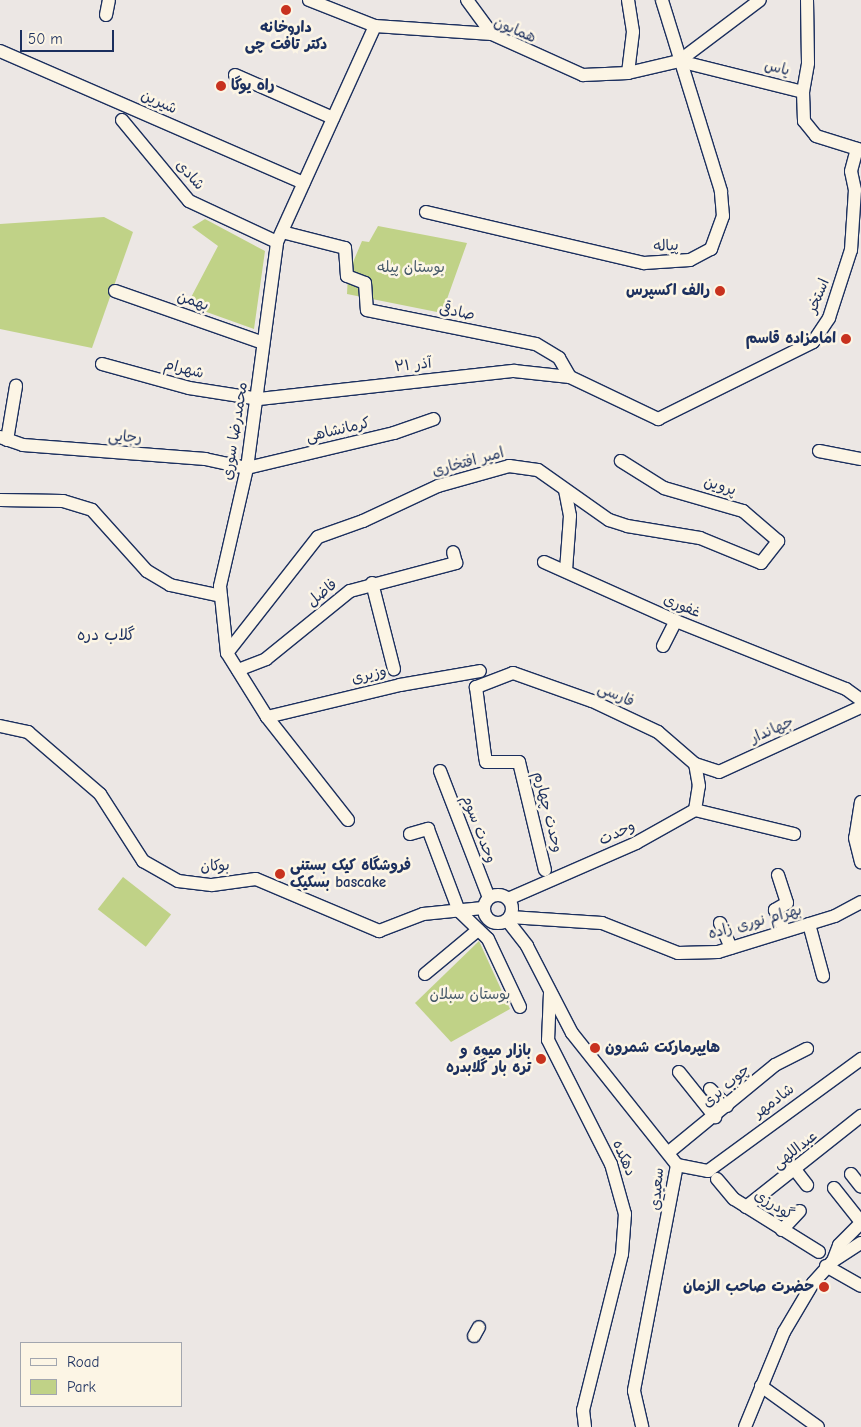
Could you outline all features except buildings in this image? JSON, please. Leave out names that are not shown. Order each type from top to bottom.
[{"type":"street","points":[[106,15],[109,0]]},
{"type":"street","name":"همایون","points":[[309,0],[375,26],[492,34],[570,72],[628,73],[679,60]]},
{"type":"street","points":[[467,0],[492,34]]},
{"type":"street","points":[[628,0],[633,28],[628,73]]},
{"type":"street","name":"پیاله","points":[[426,212],[644,263],[678,262],[703,255],[719,238],[721,191],[662,0]]},
{"type":"street","points":[[679,60],[760,0]]},
{"type":"street","points":[[803,92],[808,63],[807,0]]},
{"type":"street","name":"محمدرضا سوری","points":[[348,820],[267,717],[227,653],[221,596],[259,399],[261,342],[280,237],[375,26]]},
{"type":"street","name":"شیرین","points":[[0,51],[304,183]]},
{"type":"street","name":"یاس","points":[[679,60],[803,92],[804,121],[816,136],[859,149]]},
{"type":"street","points":[[236,75],[334,118]]},
{"type":"street","name":"شادی","points":[[122,120],[189,201],[280,237]]},
{"type":"street","name":"استخر","points":[[570,377],[658,419],[813,342],[828,318],[851,250],[855,211],[851,171],[859,149]]},
{"type":"street","name":"صادقی","points":[[280,237],[345,248],[347,276],[365,283],[367,310],[536,344],[559,358],[570,377]]},
{"type":"street","name":"بهمن","points":[[115,291],[261,342]]},
{"type":"street","name":"شهرام","points":[[102,364],[189,388],[259,399]]},
{"type":"street","name":"۲۱ آذر","points":[[259,399],[514,371],[570,377]]},
{"type":"street","points":[[4,439],[16,386]]},
{"type":"street","name":"کرمانشاهی","points":[[247,468],[394,434],[434,419]]},
{"type":"street","name":"رجایی","points":[[4,439],[247,468]]},
{"type":"street","points":[[820,451],[861,460]]},
{"type":"street","name":"پروین","points":[[621,461],[664,488],[742,511],[778,541],[761,563]]},
{"type":"street","name":"امیر افتخاری","points":[[227,653],[318,537],[364,522],[438,486],[509,466],[538,470],[609,520],[715,542],[761,563]]},
{"type":"street","points":[[566,490],[570,516],[566,570]]},
{"type":"street","points":[[0,500],[63,501],[92,510],[147,571],[170,585],[221,596]]},
{"type":"street","name":"فاضل","points":[[238,670],[266,659],[350,591],[372,583],[456,563],[453,552]]},
{"type":"street","name":"غفوری","points":[[544,562],[566,570],[676,622],[846,689],[861,700]]},
{"type":"street","points":[[372,583],[394,669]]},
{"type":"street","points":[[663,646],[676,622]]},
{"type":"street","name":"وزیری","points":[[267,717],[400,685],[480,671]]},
{"type":"street","name":"وحدت چهارم","points":[[513,674],[476,687],[486,762],[519,762],[546,870]]},
{"type":"street","name":"فارسی","points":[[513,674],[642,725],[695,764]]},
{"type":"street","name":"جهاندار","points":[[695,764],[719,772],[861,707]]},
{"type":"street","name":"بوکان","points":[[0,726],[28,732],[100,794],[143,860],[178,881],[212,885],[256,879],[379,931],[423,914],[460,911],[486,903],[496,895],[508,899]]},
{"type":"street","points":[[695,764],[700,786],[695,810],[794,834]]},
{"type":"street","name":"وحدت سوم","points":[[440,771],[486,903]]},
{"type":"street","points":[[861,802],[855,838],[861,862]]},
{"type":"street","name":"وحدت","points":[[508,899],[636,842],[695,810]]},
{"type":"street","points":[[410,834],[428,829],[460,911],[488,939],[520,1007]]},
{"type":"street","points":[[778,875],[787,903],[775,910],[786,931]]},
{"type":"street","points":[[508,899],[509,919],[550,990]]},
{"type":"street","name":"بهرام نوری زاده","points":[[486,903],[492,922],[509,919],[602,923],[678,953],[731,948],[809,924],[861,902]]},
{"type":"street","points":[[720,923],[731,948]]},
{"type":"street","points":[[809,924],[823,976]]},
{"type":"street","points":[[425,974],[478,930]]},
{"type":"street","name":"سعیدی","points":[[550,990],[572,1033],[670,1152],[678,1165],[634,1391],[642,1427]]},
{"type":"street","name":"دهکده","points":[[550,990],[548,1040],[611,1164],[625,1214],[622,1254],[583,1410],[585,1427]]},
{"type":"street","name":"چوب بری","points":[[670,1152],[715,1117],[775,1064],[807,1049]]},
{"type":"street","name":"شادمهر","points":[[712,1175],[861,1059]]},
{"type":"street","points":[[679,1072],[715,1117]]},
{"type":"street","points":[[710,1089],[727,1106]]},
{"type":"street","name":"عبداللهی","points":[[746,1207],[859,1125]]},
{"type":"street","points":[[678,1165],[712,1175]]},
{"type":"street","points":[[796,1172],[807,1185]]},
{"type":"street","points":[[851,1174],[861,1187]]},
{"type":"street","name":"گودرزی","points":[[712,1175],[746,1207],[819,1252]]},
{"type":"street","points":[[745,1427],[784,1332],[839,1245],[861,1222],[834,1188]]},
{"type":"street","points":[[782,1230],[800,1210]]},
{"type":"street","points":[[829,1263],[861,1243]]},
{"type":"street","points":[[829,1263],[861,1286]]},
{"type":"street","points":[[761,1386],[818,1427]]},
{"type":"green space","points":[[104,217],[133,232],[92,348],[0,329],[0,224]]},
{"type":"green space","points":[[205,219],[265,251],[254,329],[187,305],[218,246],[192,227]]},
{"type":"green space","name":"بوستان پیله","points":[[378,226],[467,243],[442,313],[347,294],[348,274],[362,241],[369,242]]},
{"type":"green space","points":[[123,877],[171,915],[146,947],[98,909]]},
{"type":"green space","name":"بوستان سبلان","points":[[479,941],[510,1009],[451,1042],[415,1003]]},
{"type":"place","name":"داروخانه دکتر تافت چی","points":[[286,10]]},
{"type":"place","name":"راه یوگا","points":[[221,86]]},
{"type":"place","name":"رالف اکسپرس","points":[[720,291]]},
{"type":"place","name":"امامزاده قاسم","points":[[846,339]]},
{"type":"place","name":"فروشگاه کیک بستنی بسکیک bascake","points":[[280,874]]},
{"type":"place","name":"هایپرمارکت شمرون","points":[[595,1048]]},
{"type":"place","name":"بازار میوه و تره بار گلابدره","points":[[541,1059]]},
{"type":"place","name":"حضرت صاحب الزمان","points":[[824,1287]]},
{"type":"district","name":"گلاب دره","points":[[106,635]]}]
